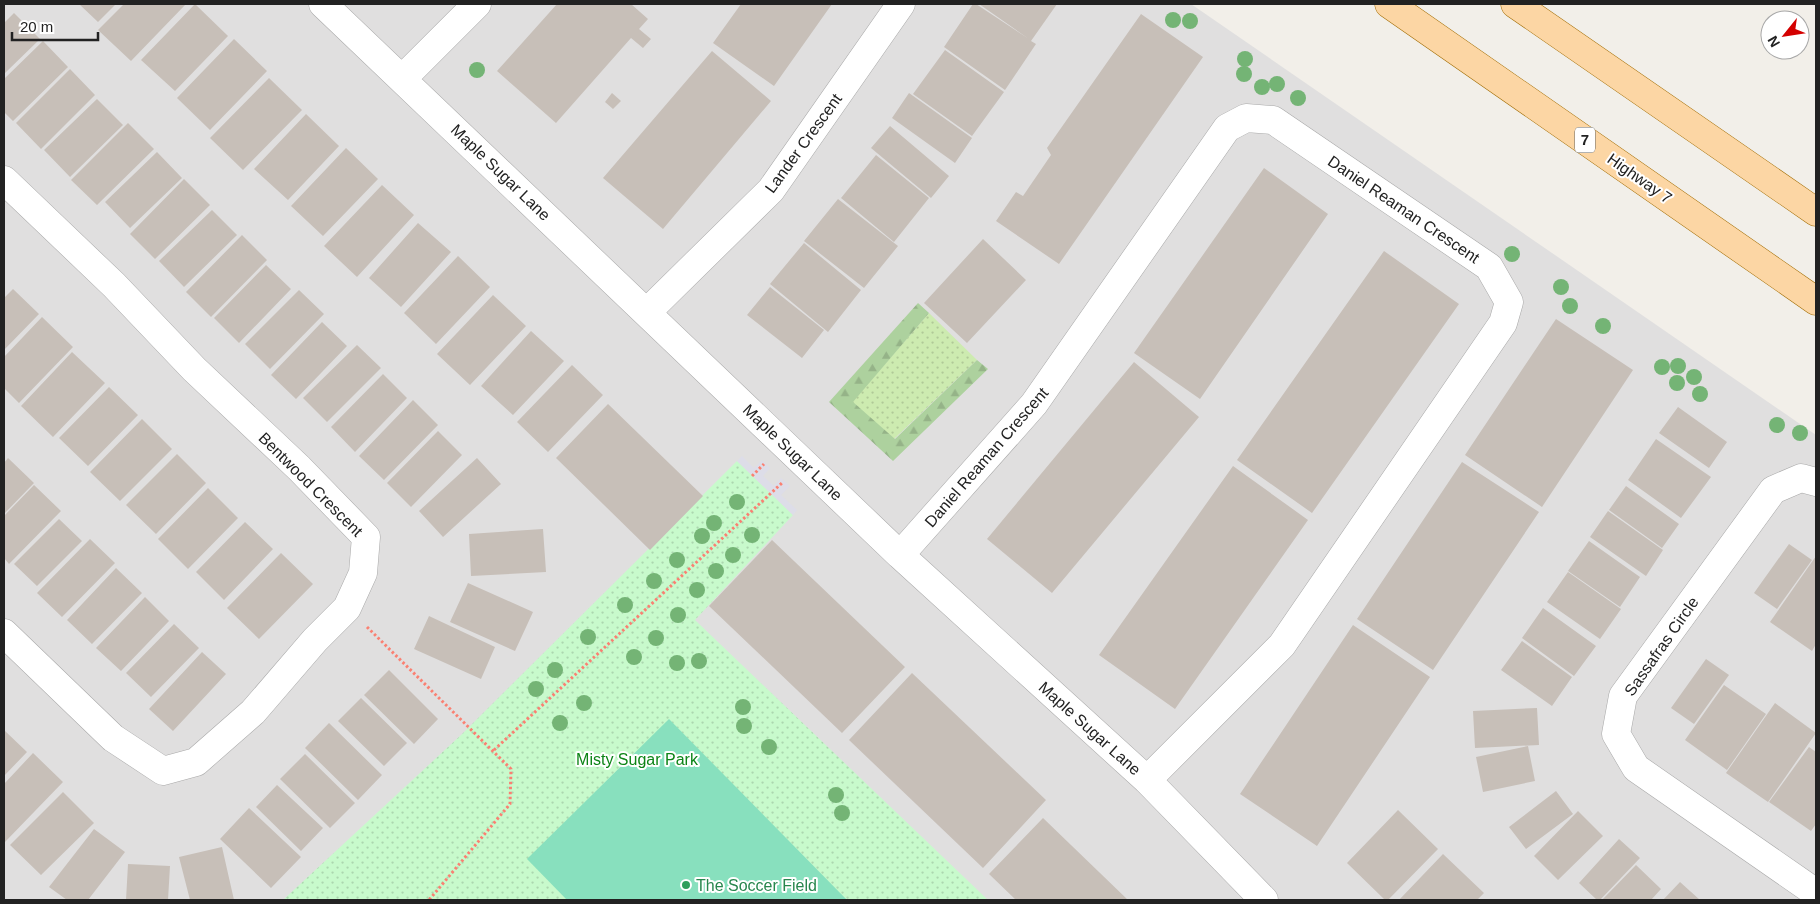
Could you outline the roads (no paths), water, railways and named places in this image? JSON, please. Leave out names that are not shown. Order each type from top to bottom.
[{"type":"main road","name":"Highway 7","points":[[1389,4],[1816,301]]},
{"type":"main road","points":[[1515,4],[1816,212]]},
{"type":"street","name":"Maple Sugar Lane","points":[[323,4],[403,78],[900,555],[1147,780],[1264,900]]},
{"type":"street","points":[[403,78],[477,4]]},
{"type":"street","name":"Lander Crescent","points":[[647,312],[771,190],[901,4]]},
{"type":"street","name":"Daniel Reaman Crescent","points":[[900,555],[1034,404],[1227,128],[1246,118],[1273,120],[1489,267],[1510,302],[1503,323],[1282,645],[1147,780]]},
{"type":"street","name":"Bentwood Crescent","points":[[4,180],[114,285],[194,370],[299,468],[366,536],[363,574],[347,608],[315,640],[246,718],[196,762],[164,771],[113,738],[4,633]]},
{"type":"street","name":"Sassafras Circle","points":[[1816,482],[1801,478],[1773,490],[1623,696],[1616,734],[1636,768],[1816,893]]},
{"type":"place","name":"The Soccer Field","points":[[686,885]]},
{"type":"park label","name":"Misty Sugar Park","points":[[637,759]]}]
